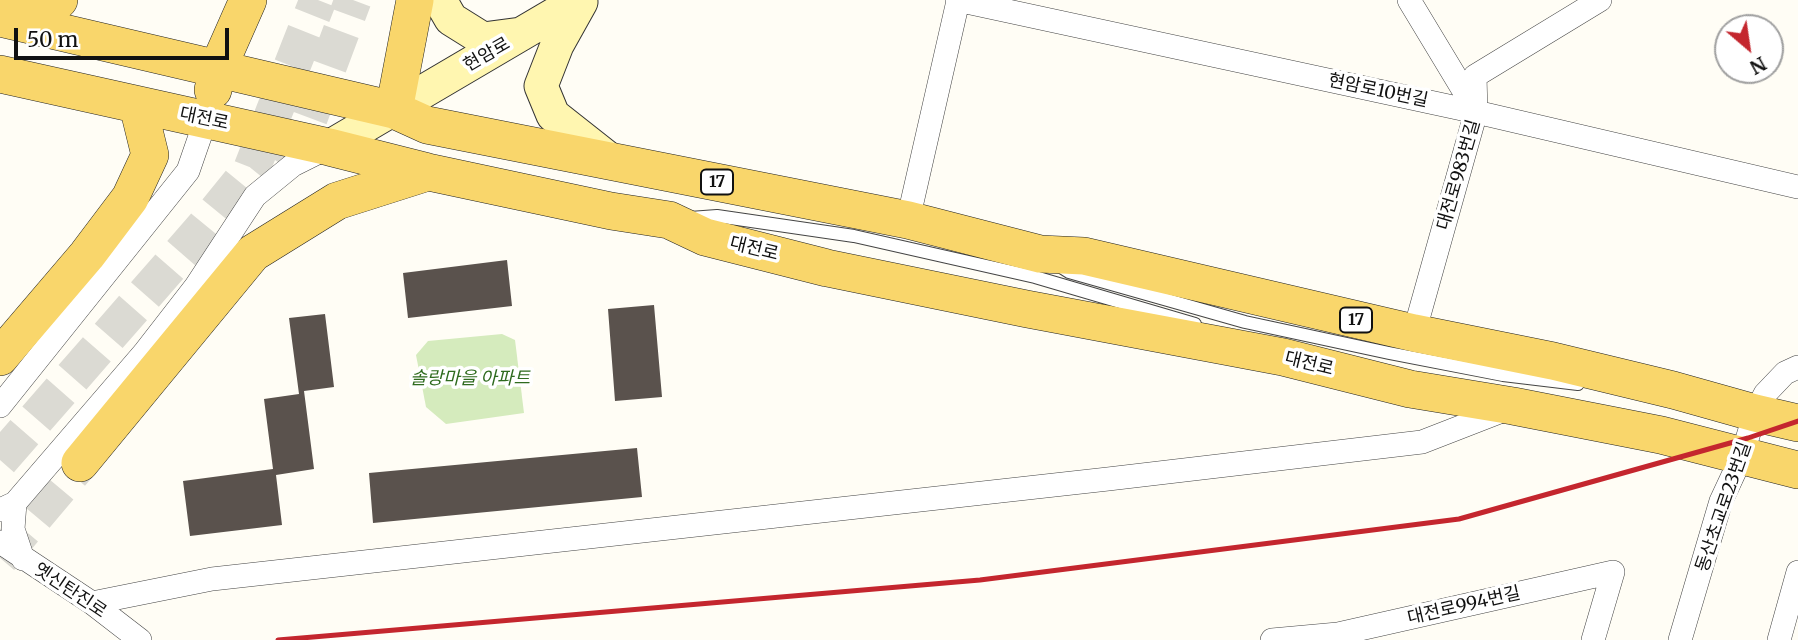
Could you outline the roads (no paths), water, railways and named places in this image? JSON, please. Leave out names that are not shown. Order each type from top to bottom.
[{"type":"main road","points":[[0,7],[41,5],[59,0]]},
{"type":"main road","points":[[206,119],[218,68],[248,0]]},
{"type":"main road","points":[[394,110],[415,0]]},
{"type":"main road","name":"17","points":[[0,18],[394,110],[428,125],[908,220],[1040,254],[1084,256],[1414,333],[1553,361],[1798,423]]},
{"type":"main road","name":"대전로","points":[[0,74],[329,147],[428,172],[611,211],[669,220],[705,237],[827,268],[1283,357],[1410,389],[1661,435],[1798,470]]},
{"type":"main road","points":[[0,357],[87,255],[130,198],[150,155],[138,106]]},
{"type":"main road","points":[[80,463],[253,253],[337,201],[428,172]]},
{"type":"street","points":[[440,0],[451,19],[483,38],[524,34]]},
{"type":"street","name":"현암로","points":[[329,147],[581,0]]},
{"type":"street","points":[[581,0],[557,45],[541,86],[553,115],[610,160]]},
{"type":"street","points":[[908,220],[958,0]]},
{"type":"street","name":"현암로10번길","points":[[958,0],[1476,112],[1798,187]]},
{"type":"street","points":[[1409,0],[1476,112]]},
{"type":"street","name":"대전로983번길","points":[[1414,333],[1476,112],[1475,76],[1600,0]]},
{"type":"street","points":[[0,406],[188,171],[206,119]]},
{"type":"street","points":[[23,559],[8,506],[144,353],[196,286],[255,195],[293,165],[329,147]]},
{"type":"street","name":"동산초교로23번길","points":[[1680,640],[1721,501],[1742,456],[1755,413],[1765,394],[1785,373],[1798,368]]},
{"type":"street","points":[[92,603],[212,579],[1422,442],[1513,407]]},
{"type":"street","name":"옛신탄진로","points":[[0,542],[92,603],[140,640]]},
{"type":"street","name":"대전로994번길","points":[[1272,640],[1337,637],[1613,572],[1593,640]]},
{"type":"street","points":[[1779,640],[1798,572]]},
{"type":"lane","points":[[669,220],[717,216],[854,236],[1035,277],[1204,327]]},
{"type":"lane","points":[[1040,254],[1069,272],[1221,316],[1503,375],[1601,387],[1673,390]]},
{"type":"lane","points":[[1229,334],[1283,357]]},
{"type":"tunnel","points":[[0,460],[204,227],[252,168],[318,0]]},
{"type":"tunnel","points":[[282,165],[302,137],[353,0]]},
{"type":"tunnel","points":[[0,558],[80,463]]},
{"type":"railway","points":[[278,640],[980,580],[1459,519],[1748,438],[1798,421]]},
{"type":"park label","name":"솔랑마을 아파트","points":[[470,379]]}]
